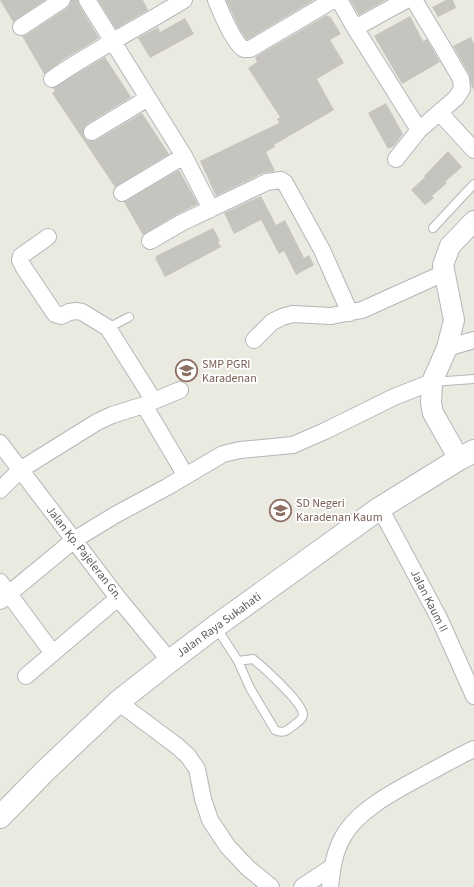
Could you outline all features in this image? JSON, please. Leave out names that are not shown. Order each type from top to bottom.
[{"type":"main road","name":"Jalan Raya Sukahati","points":[[0,817],[45,771],[118,702],[170,661],[216,626],[380,508],[466,455]]},
{"type":"street","points":[[21,27],[62,0]]},
{"type":"street","points":[[87,0],[184,156],[211,208]]},
{"type":"street","points":[[52,79],[112,42],[163,5],[184,0]]},
{"type":"street","points":[[216,0],[227,26],[239,46],[244,49],[250,49],[333,0]]},
{"type":"street","points":[[338,0],[354,28],[419,130]]},
{"type":"street","points":[[354,28],[406,0]]},
{"type":"street","points":[[396,159],[419,130],[456,98],[462,89],[461,80],[414,0]]},
{"type":"street","points":[[92,132],[148,98]]},
{"type":"street","points":[[440,113],[474,150]]},
{"type":"street","points":[[122,193],[184,156]]},
{"type":"street","points":[[150,241],[211,208],[267,182],[281,180],[285,183],[322,250],[350,313]]},
{"type":"street","points":[[466,455],[433,413],[431,404],[432,382],[447,348],[454,320],[443,266],[450,246],[474,221]]},
{"type":"street","points":[[48,237],[21,256],[20,260],[24,268],[55,314],[61,316],[69,312],[82,312],[108,328],[149,403],[186,476]]},
{"type":"street","points":[[254,340],[272,322],[293,314],[331,316],[362,310],[444,273]]},
{"type":"street","points":[[447,348],[474,340]]},
{"type":"street","points":[[52,652],[3,592],[74,540],[125,509],[223,454],[244,450],[293,445],[394,397],[432,382]]},
{"type":"street","points":[[0,490],[20,470],[97,422],[180,390]]},
{"type":"street","name":"Jalan Kp. Pajeleran Gn.","points":[[0,443],[118,598],[170,661]]},
{"type":"street","name":"Jalan Kaum II","points":[[380,508],[439,618],[474,696]]},
{"type":"street","points":[[26,676],[52,652],[118,598]]},
{"type":"street","points":[[118,702],[188,756],[197,769],[203,798],[210,820],[228,847],[248,868],[271,887]]},
{"type":"street","points":[[330,887],[332,867],[337,849],[343,836],[364,813],[382,799],[411,781],[474,749]]},
{"type":"street","points":[[302,887],[332,867]]},
{"type":"lane","points":[[432,228],[474,184]]},
{"type":"lane","points":[[108,328],[129,316]]},
{"type":"lane","points":[[432,382],[474,379]]},
{"type":"lane","points":[[216,626],[238,661],[250,688],[275,730],[285,732],[301,720],[303,715],[302,710],[283,686],[264,668],[253,659],[238,661]]},
{"type":"building","points":[[0,0],[45,0],[13,22]]},
{"type":"building","points":[[71,0],[78,0],[79,5],[99,38],[63,60],[44,74],[22,36],[26,35],[67,8],[70,5]]},
{"type":"building","points":[[98,0],[143,0],[148,10],[116,29]]},
{"type":"building","points":[[226,0],[314,0],[247,40],[239,28]]},
{"type":"building","points":[[350,0],[386,0],[359,15]]},
{"type":"building","points":[[446,0],[453,0],[456,8],[438,17],[432,7]]},
{"type":"building","points":[[327,15],[328,17],[330,16],[341,34],[330,40],[344,63],[317,79],[334,110],[274,145],[275,147],[266,152],[275,171],[263,173],[216,196],[200,161],[279,123],[277,119],[280,117],[248,68],[257,62],[255,57]]},
{"type":"building","points":[[410,16],[423,41],[427,39],[440,62],[402,84],[374,36]]},
{"type":"building","points":[[185,18],[194,34],[150,58],[138,38],[158,27],[160,32]]},
{"type":"building","points":[[471,37],[474,44],[474,90],[471,85],[469,74],[453,46]]},
{"type":"building","points":[[105,57],[131,97],[87,124],[84,127],[84,137],[87,140],[97,140],[142,113],[169,154],[115,187],[52,93],[55,91],[53,88]]},
{"type":"building","points":[[386,103],[403,134],[394,146],[388,149],[368,113]]},
{"type":"building","points":[[448,151],[462,167],[445,182],[447,183],[432,196],[434,198],[425,205],[411,190],[425,177],[424,176]]},
{"type":"building","points":[[179,170],[198,204],[176,215],[143,235],[124,202]]},
{"type":"building","points":[[261,196],[276,225],[285,220],[304,258],[309,255],[314,265],[296,275],[284,251],[279,254],[261,220],[234,234],[224,213]]},
{"type":"building","points":[[213,228],[220,241],[218,242],[221,247],[165,277],[155,258],[156,256]]},
{"type":"place","name":"SMP PGRI Karadenan","points":[[187,371]]},
{"type":"place","name":"SD Negeri Karadenan Kaum","points":[[281,510]]}]
